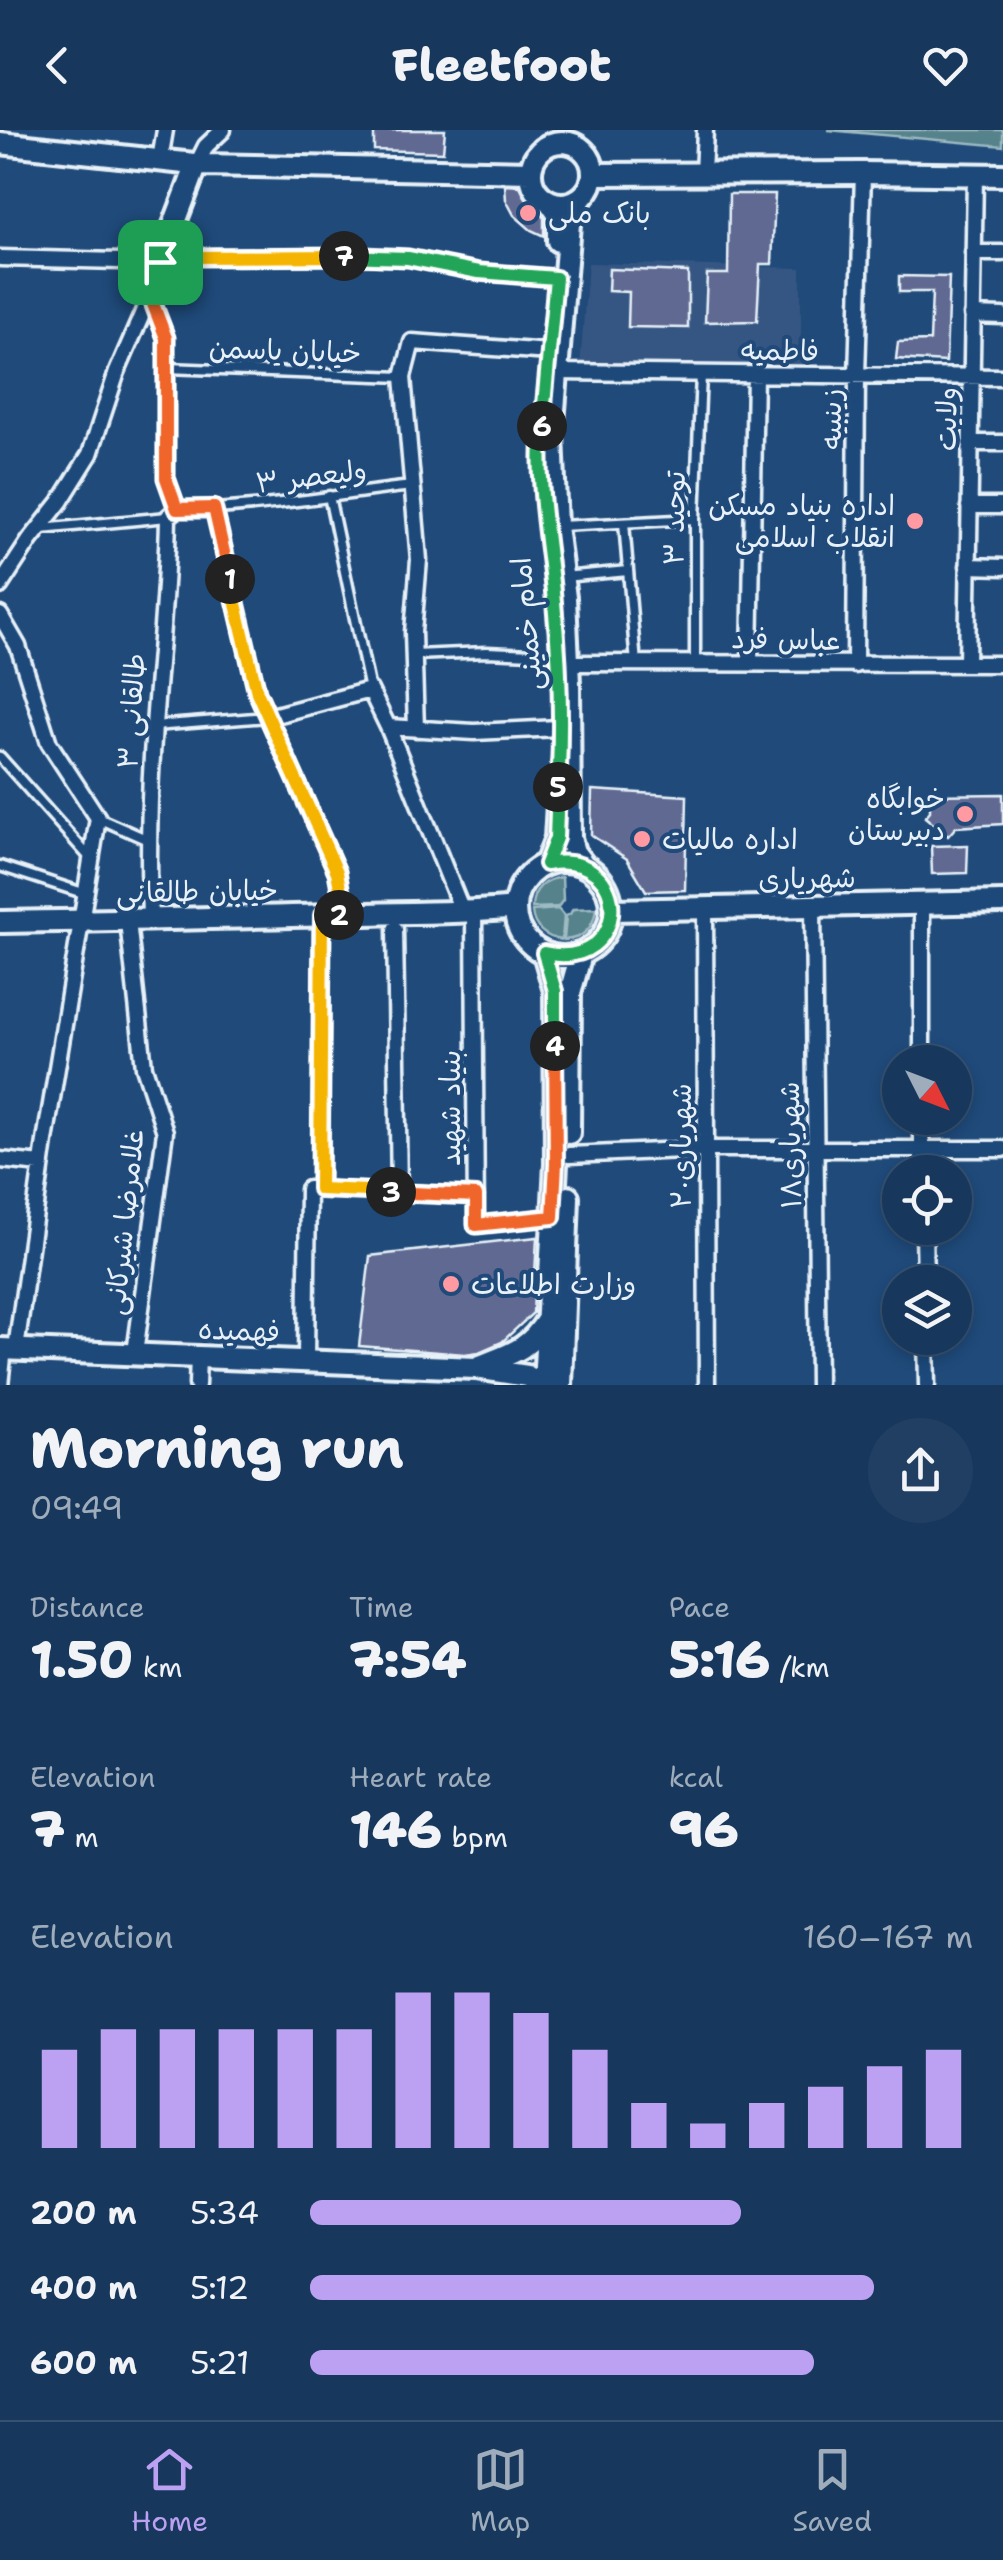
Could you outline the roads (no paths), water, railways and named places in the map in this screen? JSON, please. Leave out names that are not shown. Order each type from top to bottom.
[{"type":"main road","points":[[584,130],[586,152]]},
{"type":"main road","points":[[564,136],[586,152],[593,174],[583,196],[561,204],[540,194],[531,172],[542,150],[564,136]]},
{"type":"main road","points":[[0,143],[197,164],[531,172]]},
{"type":"main road","points":[[150,296],[197,164]]},
{"type":"main road","points":[[593,174],[1003,175]]},
{"type":"main road","name":"امام خمینی","points":[[546,864],[556,838],[563,659],[545,527],[541,435],[569,224],[583,196]]},
{"type":"main road","name":"امام خمینی","points":[[549,201],[558,214],[552,435],[562,577],[570,838],[583,864]]},
{"type":"main road","points":[[564,860],[583,864],[598,875],[608,891],[612,910],[608,928],[597,944],[581,954],[562,958],[544,953],[528,943],[518,927],[514,908],[519,890],[530,874],[546,864],[564,860]]},
{"type":"main road","name":"شهریاری","points":[[612,910],[1003,902]]},
{"type":"main road","name":"خیابان طالقانی","points":[[0,922],[468,913],[514,908]]},
{"type":"main road","points":[[542,1385],[556,1164],[555,991],[544,953]]},
{"type":"main road","points":[[561,1385],[570,993],[581,954]]},
{"type":"main road","points":[[476,1368],[526,1346],[547,1318]]},
{"type":"main road","name":"فهمیده","points":[[6,1349],[476,1368],[527,1376],[542,1385]]},
{"type":"street","points":[[160,160],[165,130]]},
{"type":"street","points":[[197,164],[206,146],[223,130]]},
{"type":"street","points":[[703,174],[706,130]]},
{"type":"street","name":"زینبیه","points":[[854,665],[863,172]]},
{"type":"street","name":"ولایت","points":[[967,664],[974,174]]},
{"type":"street","points":[[973,253],[1003,254]]},
{"type":"street","points":[[0,258],[160,262],[192,257],[378,256],[479,272],[556,278]]},
{"type":"street","points":[[0,586],[90,454],[117,372],[150,296]]},
{"type":"street","name":"طالقانی ۳","points":[[150,296],[166,338],[166,478],[172,513],[154,726],[148,840],[150,920]]},
{"type":"street","points":[[972,316],[1003,316]]},
{"type":"street","name":"فاطمیه","points":[[403,377],[412,342],[553,362],[701,374],[1003,377]]},
{"type":"street","points":[[750,663],[755,374]]},
{"type":"street","points":[[403,377],[419,560],[414,654],[416,728]]},
{"type":"street","points":[[970,442],[1003,443]]},
{"type":"street","points":[[969,506],[1003,506]]},
{"type":"street","points":[[172,513],[214,508],[257,692],[337,872],[345,914]]},
{"type":"street","points":[[968,566],[1003,567]]},
{"type":"street","points":[[0,614],[18,646],[50,743],[98,818],[42,1164],[0,1385]]},
{"type":"street","name":"عباس فرد","points":[[563,659],[636,664],[1003,664]]},
{"type":"street","points":[[268,717],[370,690],[468,913]]},
{"type":"street","points":[[388,727],[474,732],[560,728]]},
{"type":"street","points":[[922,903],[922,1045]]},
{"type":"street","name":"شهریاری۱۸","points":[[812,905],[818,1385]]},
{"type":"street","name":"شهریاری۲۰","points":[[705,908],[707,1385]]},
{"type":"street","name":"بنیاد شهید","points":[[468,913],[476,1225],[553,1217]]},
{"type":"street","points":[[320,1189],[322,915]]},
{"type":"street","name":"غلامرضا شیرکانی","points":[[128,920],[144,1067],[165,1132],[135,1353]]},
{"type":"street","points":[[395,930],[399,1192]]},
{"type":"street","points":[[922,1135],[922,1155]]},
{"type":"street","points":[[569,1155],[706,1149],[1003,1148]]},
{"type":"street","points":[[0,1160],[42,1164]]},
{"type":"street","points":[[306,1360],[308,1189],[476,1196]]},
{"type":"street","points":[[926,1355],[927,1385]]},
{"type":"street","points":[[197,1385],[198,1356]]},
{"type":"lane","name":"خیابان یاسمن","points":[[166,368],[403,377]]},
{"type":"lane","name":"توحید ۳","points":[[695,664],[701,374]]},
{"type":"lane","name":"ولیعصر ۳","points":[[214,508],[413,486]]},
{"type":"lane","points":[[329,496],[370,690]]},
{"type":"lane","points":[[41,529],[172,513]]},
{"type":"lane","points":[[556,526],[695,519]]},
{"type":"lane","points":[[624,522],[636,664]]},
{"type":"lane","points":[[562,577],[628,570]]},
{"type":"lane","points":[[414,654],[487,652],[563,659]]},
{"type":"lane","points":[[154,726],[268,717]]},
{"type":"lane","points":[[0,757],[92,860]]},
{"type":"lane","points":[[98,818],[148,840]]},
{"type":"lane","points":[[0,866],[86,894]]},
{"type":"place","name":"بانک ملی","points":[[528,213]]},
{"type":"place","name":"اداره بنیاد مسکن انقلاب اسلامی","points":[[915,521]]},
{"type":"place","name":"خوابگاه دبیرستان","points":[[965,814]]},
{"type":"place","name":"اداره مالیات","points":[[642,839]]},
{"type":"place","name":"وزارت اطلاعات","points":[[451,1284]]}]
